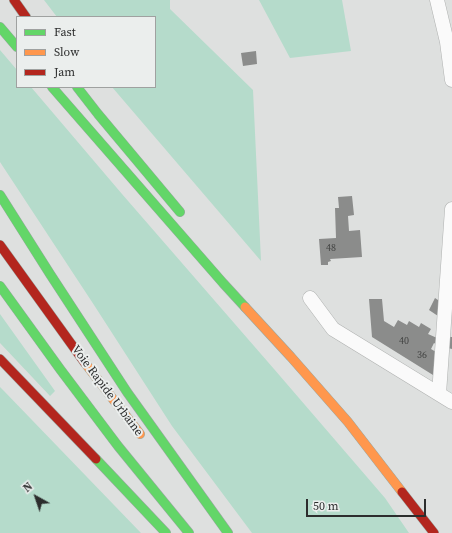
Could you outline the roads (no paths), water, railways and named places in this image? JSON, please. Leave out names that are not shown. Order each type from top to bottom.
[{"type":"highway","points":[[14,0],[25,16]]},
{"type":"highway","points":[[0,27],[16,46]]},
{"type":"highway","points":[[53,88],[223,283],[348,422],[434,533]]},
{"type":"highway","points":[[78,88],[184,217]]},
{"type":"highway","points":[[0,195],[127,392],[228,533]]},
{"type":"highway","name":"Voie Rapide Urbaine","points":[[0,245],[88,367],[144,440]]},
{"type":"highway","name":"Voie Rapide Urbaine","points":[[0,286],[118,446],[189,533]]},
{"type":"highway","points":[[0,359],[166,533]]},
{"type":"highway","points":[[308,363],[348,422]]},
{"type":"highway","points":[[199,508],[220,533]]},
{"type":"street","points":[[437,0],[447,42],[452,80]]},
{"type":"street","points":[[439,394],[452,208]]},
{"type":"street","points":[[310,298],[333,329],[452,402]]}]
